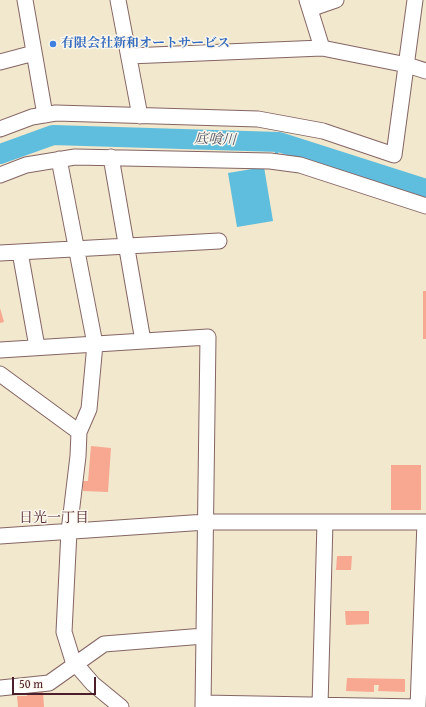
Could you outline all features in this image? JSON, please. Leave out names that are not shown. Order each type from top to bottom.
[{"type":"street","points":[[25,0],[45,115]]},
{"type":"street","points":[[118,0],[140,116]]},
{"type":"street","points":[[322,48],[309,4],[336,0]]},
{"type":"street","points":[[0,129],[32,117],[56,113],[258,120],[287,123],[322,130],[394,155],[415,0]]},
{"type":"street","points":[[129,56],[322,48],[407,65],[426,71]]},
{"type":"street","points":[[0,62],[34,53]]},
{"type":"street","points":[[0,175],[26,165],[75,157],[270,161],[293,164],[426,206]]},
{"type":"street","points":[[111,157],[143,341]]},
{"type":"street","points":[[59,159],[95,344],[90,409],[79,432],[78,456],[69,531],[64,632],[73,661],[76,665],[93,684],[121,707]]},
{"type":"street","points":[[0,253],[219,241]]},
{"type":"street","points":[[20,252],[36,347]]},
{"type":"street","points":[[0,350],[208,337],[206,522],[203,705],[418,707],[426,522],[206,522],[0,536]]},
{"type":"street","points":[[0,374],[79,432]]},
{"type":"street","points":[[320,705],[325,522]]},
{"type":"street","points":[[0,688],[49,683],[104,644],[204,636]]},
{"type":"water","points":[[264,167],[273,221],[237,227],[228,173]]},
{"type":"building","points":[[423,291],[426,291],[426,339],[423,339]]},
{"type":"building","points":[[0,308],[4,322],[0,323]]},
{"type":"building","points":[[91,446],[111,448],[108,492],[83,491],[83,481],[88,481]]},
{"type":"building","points":[[391,465],[421,465],[421,510],[391,510]]},
{"type":"building","points":[[337,556],[352,556],[351,570],[336,570]]},
{"type":"building","points":[[345,611],[369,611],[369,624],[346,625]]},
{"type":"building","points":[[347,678],[405,679],[405,692],[378,691],[379,685],[374,685],[374,692],[346,691]]},
{"type":"building","points":[[43,692],[44,707],[18,707],[17,696],[27,696],[27,693]]},
{"type":"waterway","name":"底喰川","points":[[0,154],[53,135],[279,142],[426,189]]},
{"type":"waterway","points":[[276,155],[279,142]]},
{"type":"place","name":"有限会社新和オートサービス","points":[[53,44]]},
{"type":"district","name":"日光一丁目","points":[[54,518]]}]
